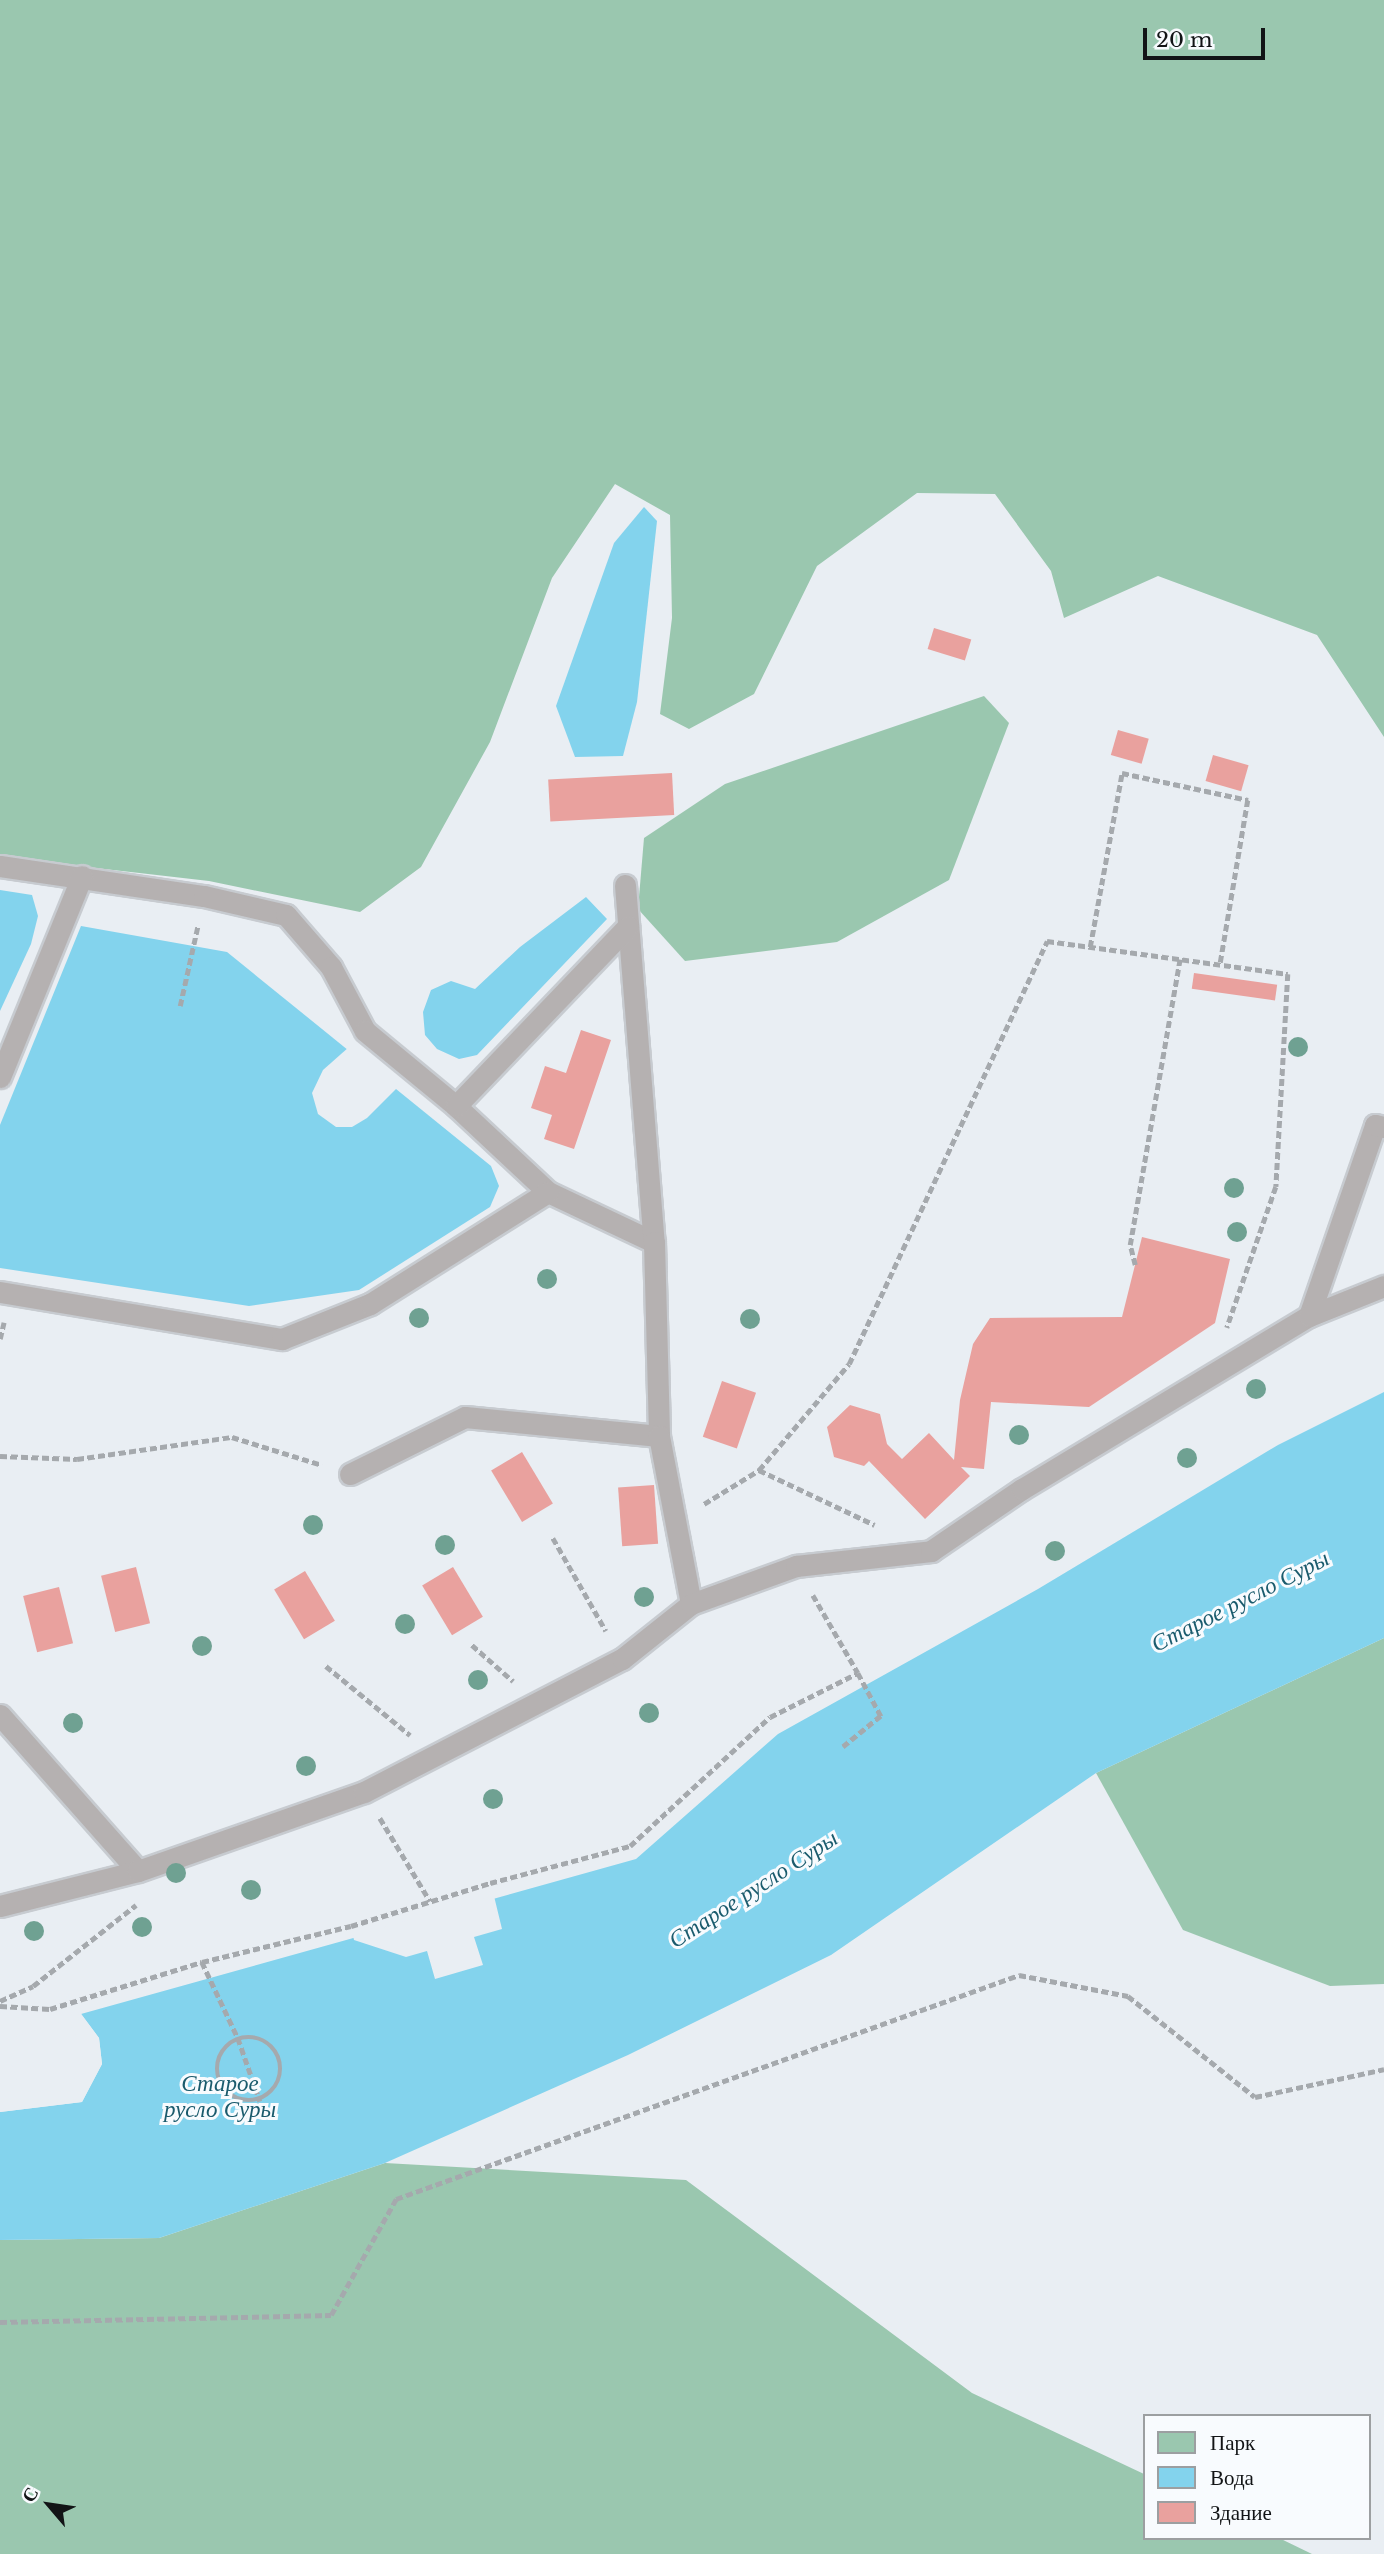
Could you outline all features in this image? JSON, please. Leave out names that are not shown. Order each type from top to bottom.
[{"type":"lane","points":[[0,866],[82,876],[204,897],[286,915],[331,967],[365,1031],[456,1106],[548,1192],[654,1242]]},
{"type":"lane","points":[[0,1077],[82,876]]},
{"type":"lane","points":[[625,885],[654,1242],[659,1436],[691,1604]]},
{"type":"lane","points":[[456,1106],[628,926]]},
{"type":"lane","points":[[1309,1316],[1375,1125],[1384,1127]]},
{"type":"lane","points":[[0,1292],[282,1339],[370,1304],[548,1192]]},
{"type":"lane","points":[[0,1906],[138,1871],[364,1792],[622,1659],[691,1604],[796,1566],[931,1551],[1022,1489],[1309,1316],[1384,1286]]},
{"type":"lane","points":[[351,1474],[465,1416],[659,1436]]},
{"type":"lane","points":[[0,1715],[138,1871]]},
{"type":"path","points":[[1090,947],[1122,773],[1248,800],[1220,965]]},
{"type":"path","points":[[180,1006],[204,897]]},
{"type":"path","points":[[674,1522],[759,1470],[849,1364],[1047,941],[1287,974],[1276,1187],[1211,1375]]},
{"type":"path","points":[[1135,1265],[1130,1245],[1180,959]]},
{"type":"path","points":[[0,1339],[4,1322]]},
{"type":"path","points":[[0,1456],[77,1459],[232,1437],[351,1474]]},
{"type":"path","points":[[759,1470],[882,1528]]},
{"type":"path","points":[[554,1538],[622,1659]]},
{"type":"path","points":[[796,1566],[881,1716],[843,1747]]},
{"type":"path","points":[[472,1645],[537,1703]]},
{"type":"path","points":[[326,1666],[435,1755]]},
{"type":"path","points":[[0,2004],[50,2009],[202,1962],[351,1926],[430,1901],[630,1846],[770,1717],[858,1673]]},
{"type":"path","points":[[364,1792],[430,1901]]},
{"type":"path","points":[[0,2004],[33,1986],[143,1899],[138,1871]]},
{"type":"path","points":[[202,1962],[238,2038],[260,2101]]},
{"type":"path","points":[[0,2322],[331,2315],[396,2199],[1019,1975],[1128,1996],[1255,2097],[1384,2069]]},
{"type":"path","points":[[238,2038],[264,2039],[281,2058],[279,2084],[260,2101],[234,2100],[217,2081],[219,2055],[238,2038]]},
{"type":"green space","points":[[0,0],[1384,0],[1384,737],[1317,635],[1158,576],[1064,618],[1051,571],[995,494],[917,493],[817,566],[754,694],[689,729],[660,714],[672,618],[670,515],[615,484],[552,578],[490,742],[421,867],[360,912],[209,881],[0,857]]},
{"type":"green space","points":[[984,696],[1009,723],[949,880],[837,942],[685,961],[638,909],[644,838],[725,784]]},
{"type":"green space","points":[[1384,1638],[1384,1984],[1330,1986],[1183,1930],[1096,1773]]},
{"type":"green space","points":[[385,2163],[686,2180],[972,2393],[1142,2473],[1142,2540],[1283,2540],[1312,2554],[0,2554],[0,2240],[159,2238]]},
{"type":"water","points":[[644,507],[657,521],[637,702],[623,756],[575,757],[556,706],[614,543]]},
{"type":"water","points":[[0,890],[32,895],[38,916],[31,944],[0,1011]]},
{"type":"water","points":[[586,897],[607,919],[477,1055],[459,1059],[437,1049],[425,1035],[423,1012],[431,990],[451,981],[475,989],[520,947]]},
{"type":"water","points":[[81,926],[227,952],[491,1166],[499,1186],[490,1207],[359,1290],[249,1306],[0,1268],[0,1125]]},
{"type":"water","name":"Старое русло Суры","points":[[1384,1392],[1384,1638],[1096,1773],[831,1955],[628,2055],[385,2163],[159,2238],[0,2240],[0,2112],[82,2102],[102,2064],[99,2038],[81,2014],[636,1859],[778,1734],[1038,1589],[1278,1445]]},
{"type":"pier","points":[[349,1047],[398,1087],[367,1118],[352,1127],[336,1127],[318,1114],[312,1093],[323,1070]]},
{"type":"pier","points":[[494,1896],[502,1929],[474,1937],[483,1965],[435,1979],[427,1951],[406,1957],[354,1940],[353,1936]]},
{"type":"pier","points":[[79,2011],[99,2038],[102,2064],[82,2102],[0,2112],[0,2109],[79,2099],[99,2064],[96,2039],[78,2016]]},
{"type":"pier","points":[[59,2022],[73,2028],[85,2063],[78,2077],[34,2094],[20,2088],[6,2049],[14,2037]]},
{"type":"building","points":[[934,628],[971,639],[965,660],[928,649]]},
{"type":"building","points":[[1118,730],[1149,739],[1142,764],[1111,755]]},
{"type":"building","points":[[1213,755],[1249,765],[1241,791],[1206,781]]},
{"type":"building","points":[[672,773],[674,815],[550,821],[548,779]]},
{"type":"building","points":[[1194,973],[1277,985],[1275,1001],[1192,989]]},
{"type":"building","points":[[581,1030],[611,1040],[574,1149],[544,1139],[552,1115],[531,1108],[545,1066],[566,1073]]},
{"type":"building","points":[[1142,1237],[1230,1259],[1215,1323],[1089,1407],[991,1402],[984,1469],[961,1467],[970,1476],[925,1519],[869,1461],[864,1466],[834,1457],[827,1427],[850,1405],[880,1414],[887,1444],[902,1459],[929,1433],[954,1460],[960,1400],[973,1344],[990,1318],[1122,1317]]},
{"type":"building","points":[[722,1381],[756,1393],[737,1449],[703,1437]]},
{"type":"building","points":[[522,1452],[553,1503],[522,1522],[491,1471]]},
{"type":"building","points":[[654,1485],[658,1544],[622,1546],[618,1488]]},
{"type":"building","points":[[136,1567],[150,1623],[115,1632],[101,1576]]},
{"type":"building","points":[[453,1567],[483,1617],[452,1635],[422,1586]]},
{"type":"building","points":[[305,1571],[335,1621],[304,1639],[274,1590]]},
{"type":"building","points":[[59,1587],[73,1643],[37,1652],[23,1596]]}]
